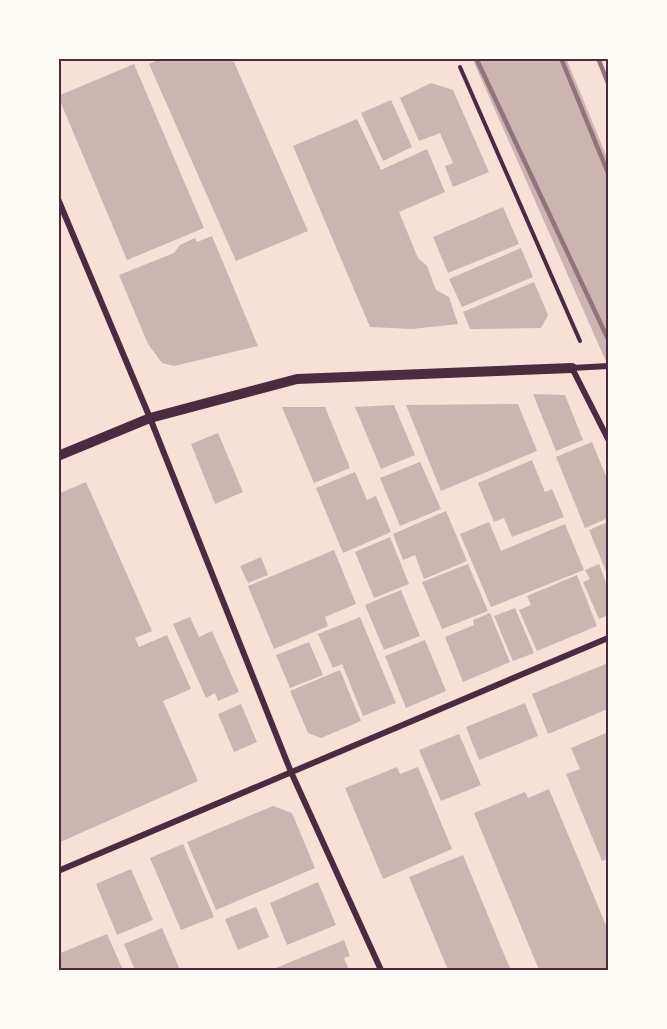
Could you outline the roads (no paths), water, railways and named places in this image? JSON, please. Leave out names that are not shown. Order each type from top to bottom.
[{"type":"street","points":[[58,199],[150,418],[291,772],[381,970]]},
{"type":"street","points":[[58,456],[150,418],[297,379],[609,366]]},
{"type":"street","points":[[572,368],[609,439]]},
{"type":"street","points":[[58,871],[609,638]]},
{"type":"railway","points":[[476,58],[608,339]]},
{"type":"railway","points":[[561,58],[608,173]]},
{"type":"railway","points":[[598,58],[608,83]]}]
